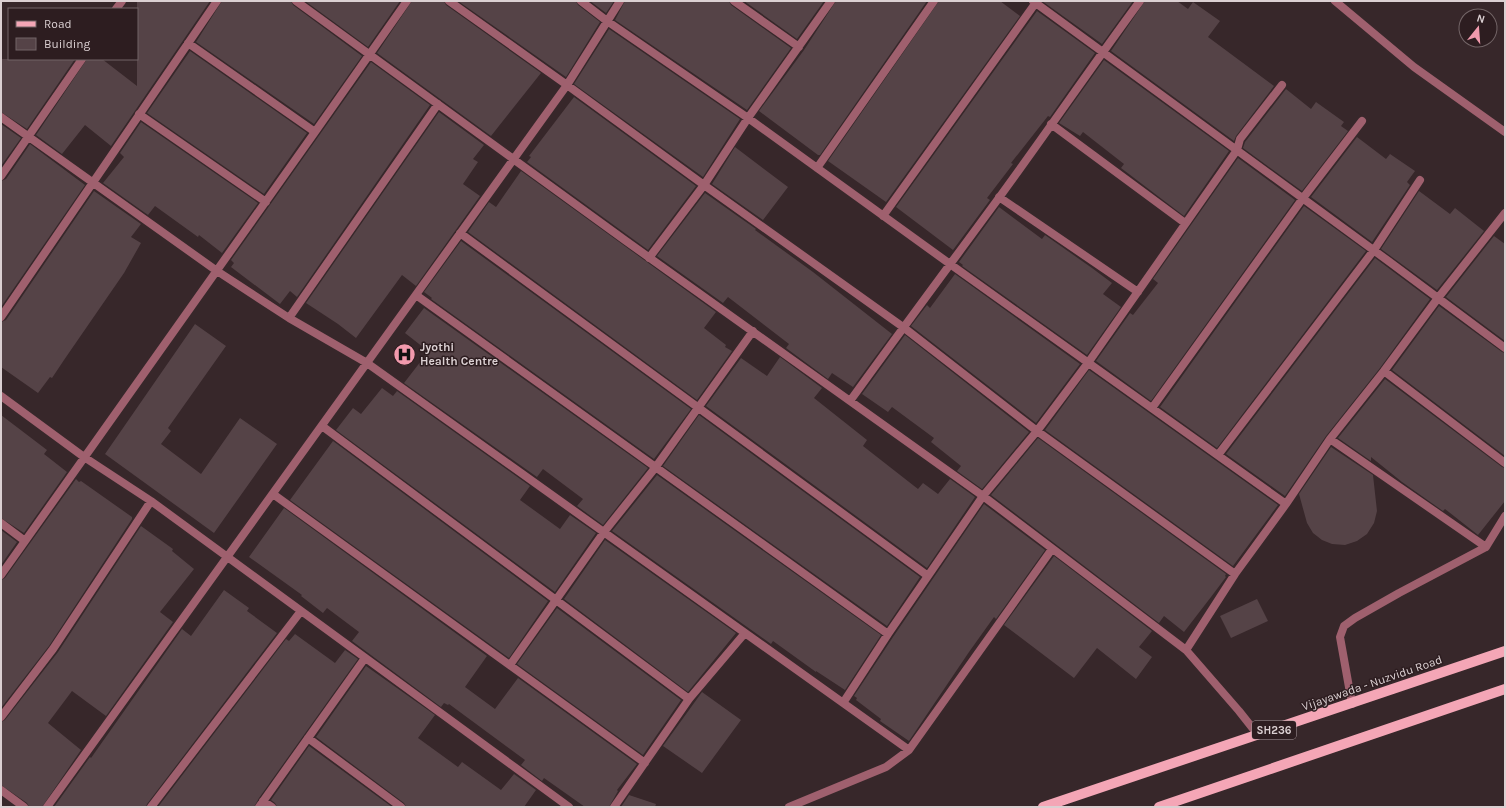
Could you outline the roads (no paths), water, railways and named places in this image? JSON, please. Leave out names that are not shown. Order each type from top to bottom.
[{"type":"main road","name":"Vijayawada - Nuzvidu Road","points":[[1043,807],[1352,704],[1505,651]]},
{"type":"main road","points":[[1160,807],[1505,689]]},
{"type":"street","points":[[1,316],[217,1]]},
{"type":"street","points":[[296,1],[514,158],[649,258],[983,496],[1186,650],[1258,735]]},
{"type":"street","points":[[1,575],[407,1]]},
{"type":"street","points":[[449,1],[567,84],[704,186],[903,327],[1037,431],[1235,574]]},
{"type":"street","points":[[581,1],[607,21],[748,118],[1286,504]]},
{"type":"street","points":[[47,807],[567,84],[620,1]]},
{"type":"street","points":[[734,1],[799,47]]},
{"type":"street","points":[[649,258],[704,186],[748,118],[831,1]]},
{"type":"street","points":[[817,168],[934,1]]},
{"type":"street","points":[[850,401],[1000,197],[1102,52],[1140,1]]},
{"type":"street","points":[[1336,1],[1414,67],[1505,132]]},
{"type":"street","points":[[883,216],[1035,2],[1374,250],[1505,348]]},
{"type":"street","points":[[188,43],[315,132]]},
{"type":"street","points":[[1,176],[81,60]]},
{"type":"street","points":[[843,703],[888,634],[983,496],[1037,431],[1088,363],[1237,150],[1240,139],[1282,85]]},
{"type":"street","points":[[289,318],[438,104]]},
{"type":"street","points":[[139,114],[266,202]]},
{"type":"street","points":[[1,117],[217,271],[289,318],[367,363],[909,750]]},
{"type":"street","points":[[1152,408],[1303,198],[1362,121]]},
{"type":"street","points":[[1051,124],[1186,224]]},
{"type":"street","points":[[1218,455],[1374,250],[1420,180]]},
{"type":"street","points":[[1000,197],[1138,292]]},
{"type":"street","points":[[1186,650],[1235,574],[1286,504],[1330,439],[1505,213]]},
{"type":"street","points":[[460,233],[928,576]]},
{"type":"street","points":[[416,295],[888,634]]},
{"type":"street","points":[[510,665],[557,601],[604,532],[656,468],[753,332]]},
{"type":"street","points":[[1384,371],[1505,463]]},
{"type":"street","points":[[1,396],[84,457],[151,501],[569,807]]},
{"type":"street","points":[[322,426],[689,699]]},
{"type":"street","points":[[1330,439],[1486,547]]},
{"type":"street","points":[[273,494],[645,763]]},
{"type":"street","points":[[1,717],[53,649],[151,501]]},
{"type":"street","points":[[1352,704],[1340,637],[1344,626],[1355,618],[1399,593],[1486,547],[1505,516]]},
{"type":"street","points":[[1,523],[25,541]]},
{"type":"street","points":[[789,807],[886,767],[909,750],[1052,549]]},
{"type":"street","points":[[151,807],[301,611]]},
{"type":"street","points":[[614,807],[689,699],[745,632]]},
{"type":"street","points":[[272,807],[261,804],[365,658]]},
{"type":"street","points":[[308,738],[401,807]]},
{"type":"street","points":[[1,790],[24,807]]},
{"type":"place","name":"Jyothi Health Centre","points":[[405,354]]}]
